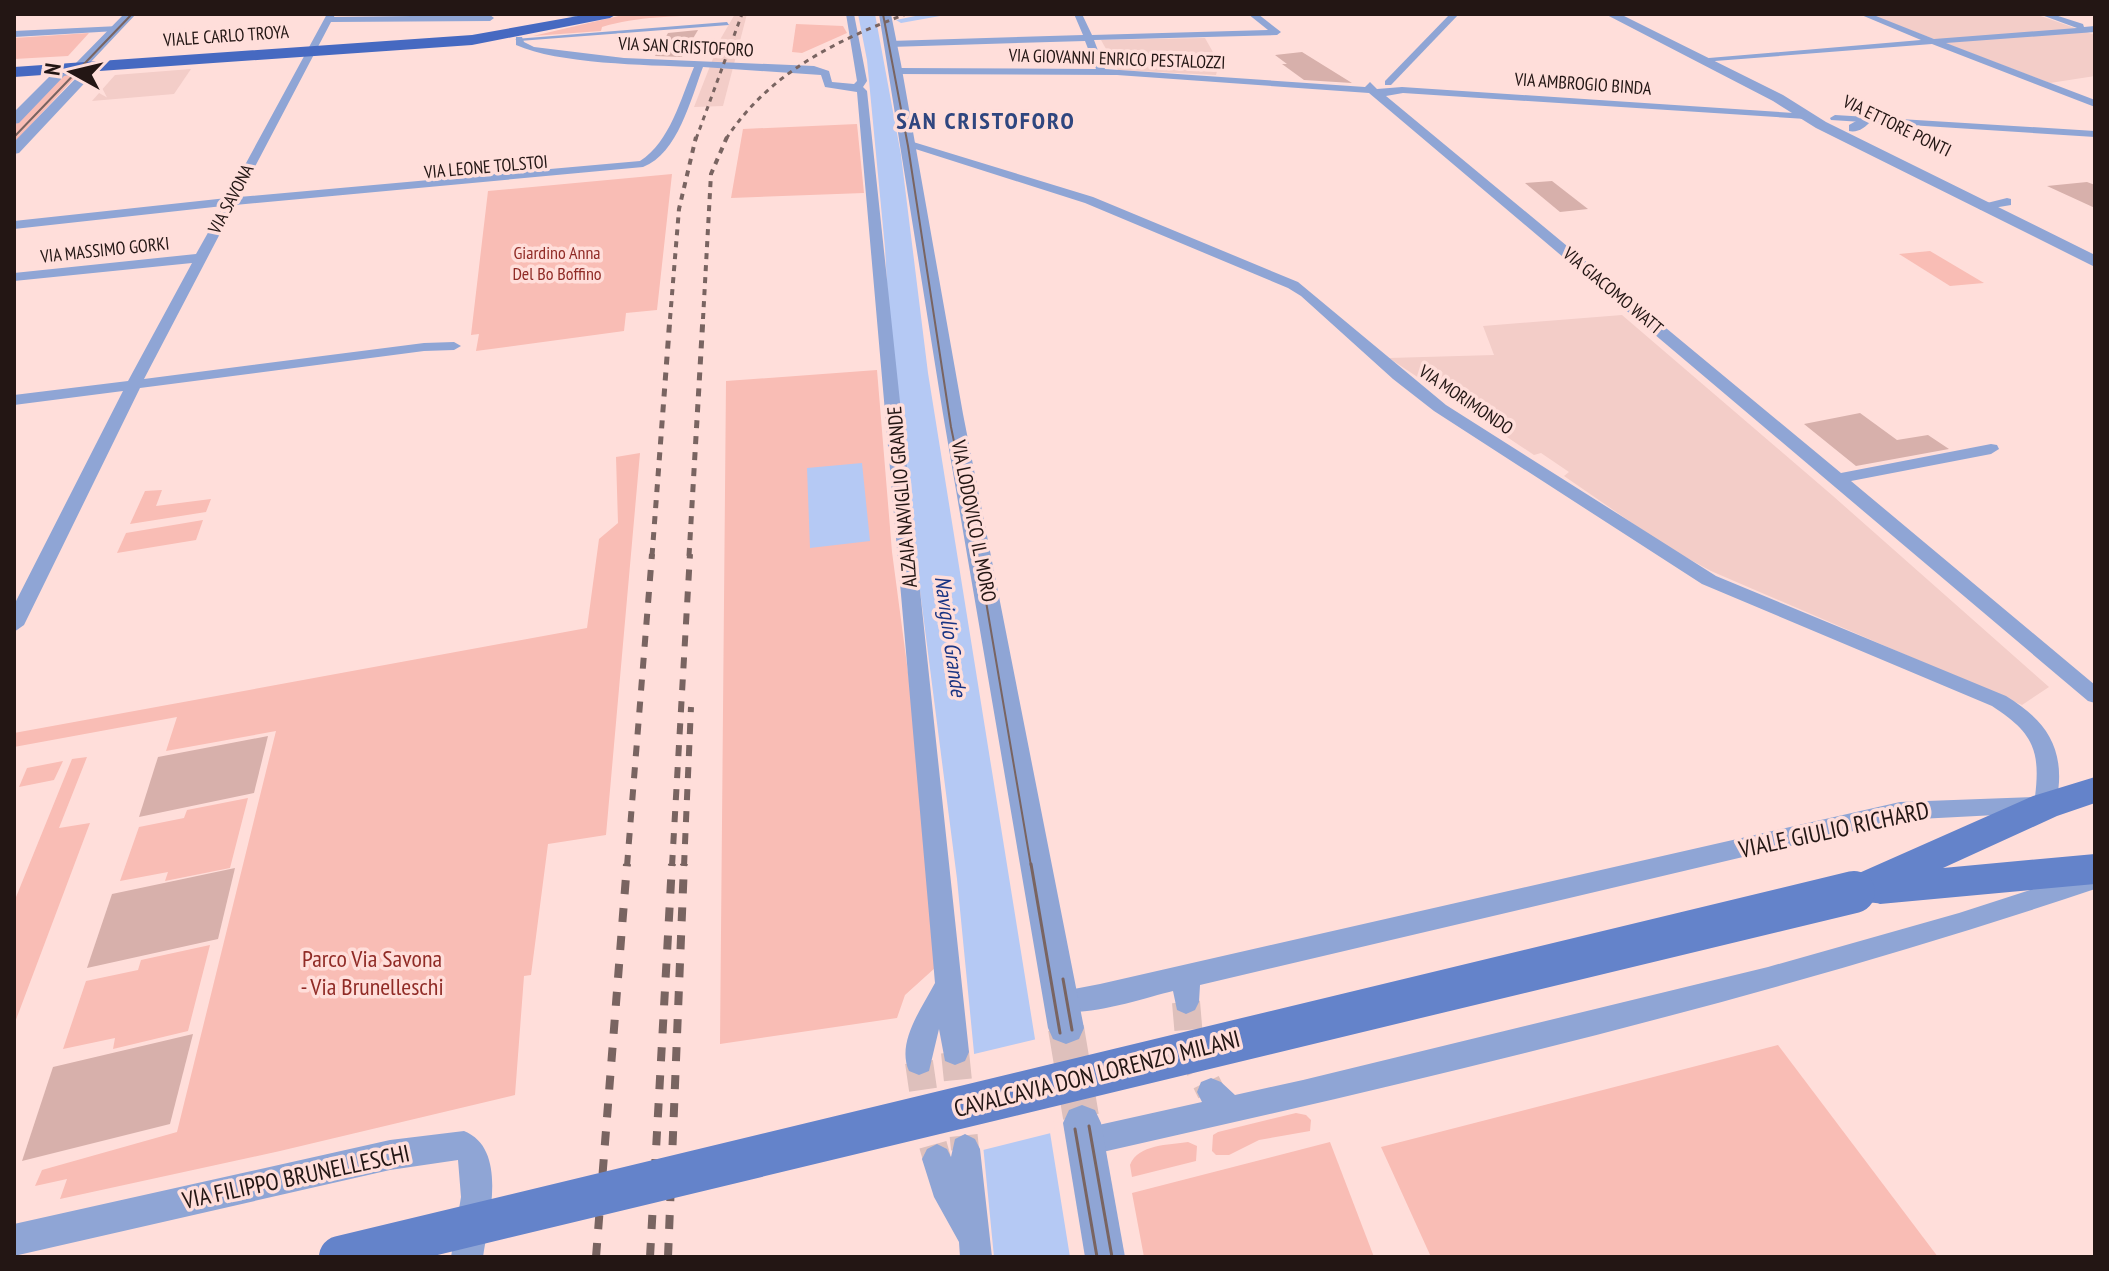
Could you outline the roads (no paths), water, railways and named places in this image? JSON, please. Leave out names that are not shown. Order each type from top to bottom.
[{"type":"main road","name":"VIALE CARLO TROYA","points":[[83,63],[313,46],[489,28],[522,32],[580,16],[610,14]]},
{"type":"main road","points":[[14,63],[83,63]]},
{"type":"main road","points":[[14,72],[83,63]]},
{"type":"main road","points":[[2045,806],[2095,790]]},
{"type":"main road","name":"VIALE GIULIO RICHARD","points":[[1854,892],[2045,806]]},
{"type":"main road","points":[[1854,892],[2095,869]]},
{"type":"main road","name":"CAVALCAVIA DON LORENZO MILANI","points":[[340,1257],[1854,892]]},
{"type":"street","points":[[14,120],[20,108],[60,73],[83,63],[130,14]]},
{"type":"street","points":[[551,14],[580,16]]},
{"type":"street","name":"ALZAIA NAVIGLIO GRANDE","points":[[850,14],[862,81],[857,87],[862,91],[892,386],[955,1052]]},
{"type":"street","name":"VIA LODOVICO IL MORO","points":[[885,14],[910,144],[954,419],[1064,1014]]},
{"type":"street","points":[[1078,14],[1101,66],[1100,72]]},
{"type":"street","points":[[890,44],[1277,32],[1252,14]]},
{"type":"street","points":[[1389,93],[1455,14]]},
{"type":"street","name":"VIA ETTORE PONTI","points":[[1611,14],[2095,262]]},
{"type":"street","points":[[1863,14],[2095,104]]},
{"type":"street","points":[[2043,14],[2093,30]]},
{"type":"street","points":[[329,17],[366,17],[489,28]]},
{"type":"street","name":"VIA SAVONA","points":[[14,625],[134,385],[329,17]]},
{"type":"street","points":[[522,32],[727,24]]},
{"type":"street","points":[[14,34],[116,28]]},
{"type":"street","points":[[1702,59],[2093,30]]},
{"type":"street","name":"VIA SAN CRISTOFORO","points":[[522,32],[521,45],[559,54],[699,65],[805,68],[826,73],[828,85],[857,87]]},
{"type":"street","points":[[14,150],[90,70],[83,63]]},
{"type":"street","name":"VIA LEONE TOLSTOI","points":[[14,225],[652,166],[663,163],[667,137],[699,65]]},
{"type":"street","name":"VIA GIOVANNI ENRICO PESTALOZZI","points":[[896,71],[1100,72],[1336,86],[1389,93],[1402,90]]},
{"type":"street","name":"VIA GIACOMO WATT","points":[[1373,89],[1389,93],[1836,479],[2095,696]]},
{"type":"street","name":"VIA AMBROGIO BINDA","points":[[1402,90],[1835,118]]},
{"type":"street","points":[[1762,113],[1785,107],[1772,95]]},
{"type":"street","name":"VIA ETTORE PONTI","points":[[1772,95],[1859,124],[2095,245]]},
{"type":"street","points":[[1859,124],[2095,134]]},
{"type":"street","name":"VIA MORIMONDO","points":[[910,144],[1089,200],[1293,285],[1306,293],[1413,389],[1478,434],[1709,580],[1999,701],[2029,721],[2048,748],[2050,774],[2045,806]]},
{"type":"street","points":[[1981,206],[2007,202]]},
{"type":"street","name":"VIA MASSIMO GORKI","points":[[14,277],[200,258]]},
{"type":"street","points":[[14,400],[424,347],[454,346]]},
{"type":"street","points":[[1836,479],[1991,449]]},
{"type":"street","name":"VIALE GIULIO RICHARD","points":[[1064,1014],[1186,989],[1900,811],[2045,806]]},
{"type":"street","points":[[1105,1257],[1084,1133],[1768,979],[1959,924],[2095,879]]},
{"type":"street","points":[[919,1062],[923,1033],[947,986]]},
{"type":"street","name":"VIA FILIPPO BRUNELLESCHI","points":[[14,1240],[390,1155],[464,1145],[472,1151],[476,1161],[476,1190],[467,1257]]},
{"type":"street","points":[[951,1154],[945,1186],[975,1247]]},
{"type":"water","name":"Naviglio Grande","points":[[858,14],[875,14],[901,155],[928,373],[1070,1257],[994,1257],[957,879],[892,372],[885,248],[867,60]]},
{"type":"water","points":[[862,463],[870,541],[810,548],[807,468]]},
{"type":"waterway","points":[[901,20],[946,14]]},
{"type":"tunnel","points":[[1186,1002],[1190,1049],[1211,1092]]},
{"type":"tunnel","points":[[1066,1028],[1082,1123]]},
{"type":"tunnel","points":[[955,1052],[965,1149]]},
{"type":"tunnel","points":[[919,1062],[929,1131],[937,1159]]},
{"type":"tram line","points":[[14,137],[132,14]]},
{"type":"tram line","points":[[883,14],[908,146],[951,427],[982,578],[1031,866]]},
{"type":"tram line","points":[[1031,864],[1060,1033]]},
{"type":"tram line","points":[[1063,979],[1072,1030]]},
{"type":"tram line","points":[[1089,1126],[1112,1257]]},
{"type":"tram line","points":[[1075,1129],[1097,1257]]},
{"type":"railway","points":[[696,139],[742,14]]},
{"type":"railway","points":[[726,139],[762,95],[806,62],[829,48],[906,14]]},
{"type":"railway","points":[[670,319],[679,209],[696,137]]},
{"type":"railway","points":[[703,319],[711,174],[726,139]]},
{"type":"railway","points":[[652,556],[670,317]]},
{"type":"railway","points":[[689,556],[703,317]]},
{"type":"railway","points":[[627,866],[652,554]]},
{"type":"railway","points":[[672,866],[690,554]]},
{"type":"railway","points":[[684,866],[691,707]]},
{"type":"railway","points":[[596,1257],[627,864]]},
{"type":"railway","points":[[650,1257],[672,864]]},
{"type":"railway","points":[[668,1257],[684,864]]},
{"type":"district","name":"SAN CRISTOFORO","points":[[986,121]]},
{"type":"park label","name":"Giardino Anna Del Bo Boffino","points":[[557,263]]},
{"type":"park label","name":"Parco Via Savona - Via Brunelleschi","points":[[372,973]]}]
